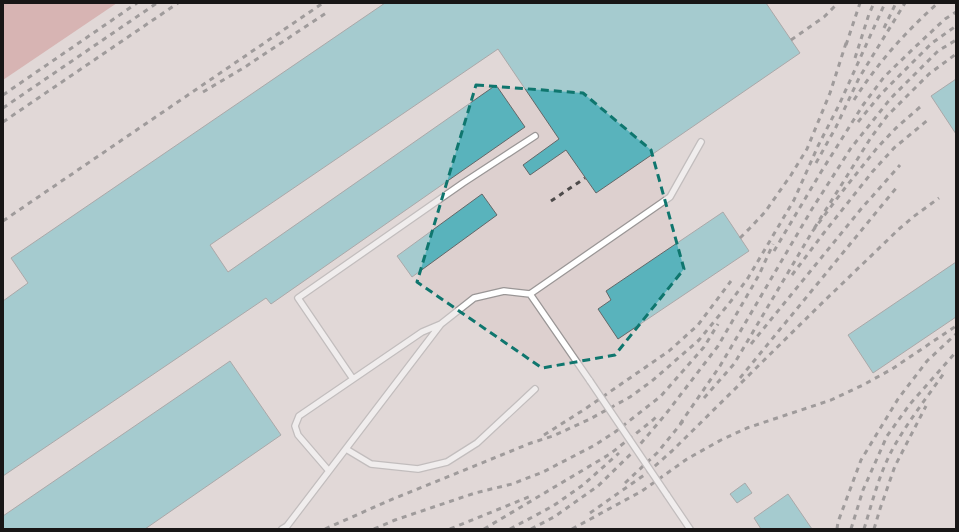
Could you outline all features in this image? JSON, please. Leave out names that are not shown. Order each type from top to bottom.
[{"type":"lane","points":[[353,379],[298,298],[463,183],[535,136]]},
{"type":"lane","points":[[282,529],[287,526],[441,324],[474,298],[504,291],[530,294],[670,197],[701,142]]},
{"type":"lane","points":[[530,294],[690,529]]},
{"type":"lane","points":[[329,471],[298,435],[295,426],[299,416],[422,332],[441,324]]},
{"type":"lane","points":[[346,449],[371,464],[418,469],[447,462],[477,443],[535,389]]},
{"type":"highlighted area","points":[[476,85],[583,93],[651,150],[684,269],[615,355],[542,368],[417,282]]},
{"type":"shaded area","points":[[3,3],[117,3],[3,80]]},
{"type":"shaded area","points":[[117,3],[956,3],[956,529],[3,529],[3,80]]},
{"type":"building","points":[[385,3],[766,3],[800,53],[596,193],[566,150],[530,175],[523,165],[559,139],[498,49],[210,245],[228,272],[496,85],[525,127],[271,304],[266,298],[3,476],[3,301],[28,283],[11,258]]},
{"type":"building","points":[[956,79],[956,134],[931,96]]},
{"type":"building","points":[[482,194],[497,215],[412,277],[397,256]]},
{"type":"building","points":[[723,212],[749,251],[618,339],[598,309],[611,300],[606,291]]},
{"type":"building","points":[[956,262],[956,317],[873,373],[848,335]]},
{"type":"building","points":[[230,361],[281,435],[145,529],[3,529],[3,516]]},
{"type":"building","points":[[745,483],[752,493],[737,503],[730,494]]},
{"type":"building","points":[[788,494],[812,529],[761,529],[754,518]]},
{"type":"railway","points":[[3,95],[137,3]]},
{"type":"railway","points":[[3,108],[157,3]]},
{"type":"railway","points":[[3,122],[178,3]]},
{"type":"railway","points":[[3,221],[323,3]]},
{"type":"railway","points":[[791,40],[824,17],[838,3]]},
{"type":"railway","points":[[846,45],[860,3]]},
{"type":"railway","points":[[855,58],[874,3]]},
{"type":"railway","points":[[325,529],[388,501],[531,443],[553,436],[590,419],[630,397],[652,381],[699,340],[748,278],[794,200],[885,3]]},
{"type":"railway","points":[[884,28],[896,3]]},
{"type":"railway","points":[[816,163],[836,127],[859,78],[905,3]]},
{"type":"railway","points":[[854,100],[892,49],[914,25],[938,3]]},
{"type":"railway","points":[[203,92],[245,67],[329,11]]},
{"type":"railway","points":[[774,251],[863,105],[884,77],[945,19],[956,12]]},
{"type":"railway","points":[[858,122],[881,94],[932,43],[956,26]]},
{"type":"railway","points":[[740,238],[765,212],[807,149],[830,93],[847,40]]},
{"type":"railway","points":[[680,424],[720,366],[812,209],[851,148],[891,98],[938,51],[956,40]]},
{"type":"railway","points":[[920,107],[896,128],[877,148],[812,232],[870,139],[887,116],[929,74],[956,54]]},
{"type":"railway","points":[[792,275],[873,171],[894,148],[929,119]]},
{"type":"railway","points":[[751,344],[861,209],[900,165]]},
{"type":"railway","points":[[551,201],[585,178]]},
{"type":"railway","points":[[740,378],[897,187]]},
{"type":"railway","points":[[590,513],[647,473],[672,451],[899,229],[939,198]]},
{"type":"railway","points":[[704,398],[734,364],[812,232]]},
{"type":"railway","points":[[531,529],[554,517],[598,486],[637,448],[665,415],[718,346],[759,275],[773,244]]},
{"type":"railway","points":[[544,435],[585,409],[669,351],[698,325],[731,281]]},
{"type":"railway","points":[[374,529],[395,520],[475,493],[512,484],[543,472],[595,445],[615,432],[661,396],[704,347],[718,324]]},
{"type":"railway","points":[[572,529],[642,491],[687,459],[721,440],[747,428],[831,400],[863,385],[892,369],[956,326]]},
{"type":"railway","points":[[837,529],[838,522],[861,460],[898,399],[927,361],[956,334]]},
{"type":"railway","points":[[851,529],[863,490],[887,436],[910,404],[956,352]]},
{"type":"railway","points":[[864,529],[877,485],[890,453],[907,425],[944,373]]},
{"type":"railway","points":[[874,529],[895,466],[926,406]]},
{"type":"railway","points":[[484,529],[610,454],[659,414]]},
{"type":"railway","points":[[625,483],[657,453],[684,420]]},
{"type":"railway","points":[[510,529],[553,506],[583,485],[619,453]]},
{"type":"railway","points":[[450,529],[531,496]]}]
